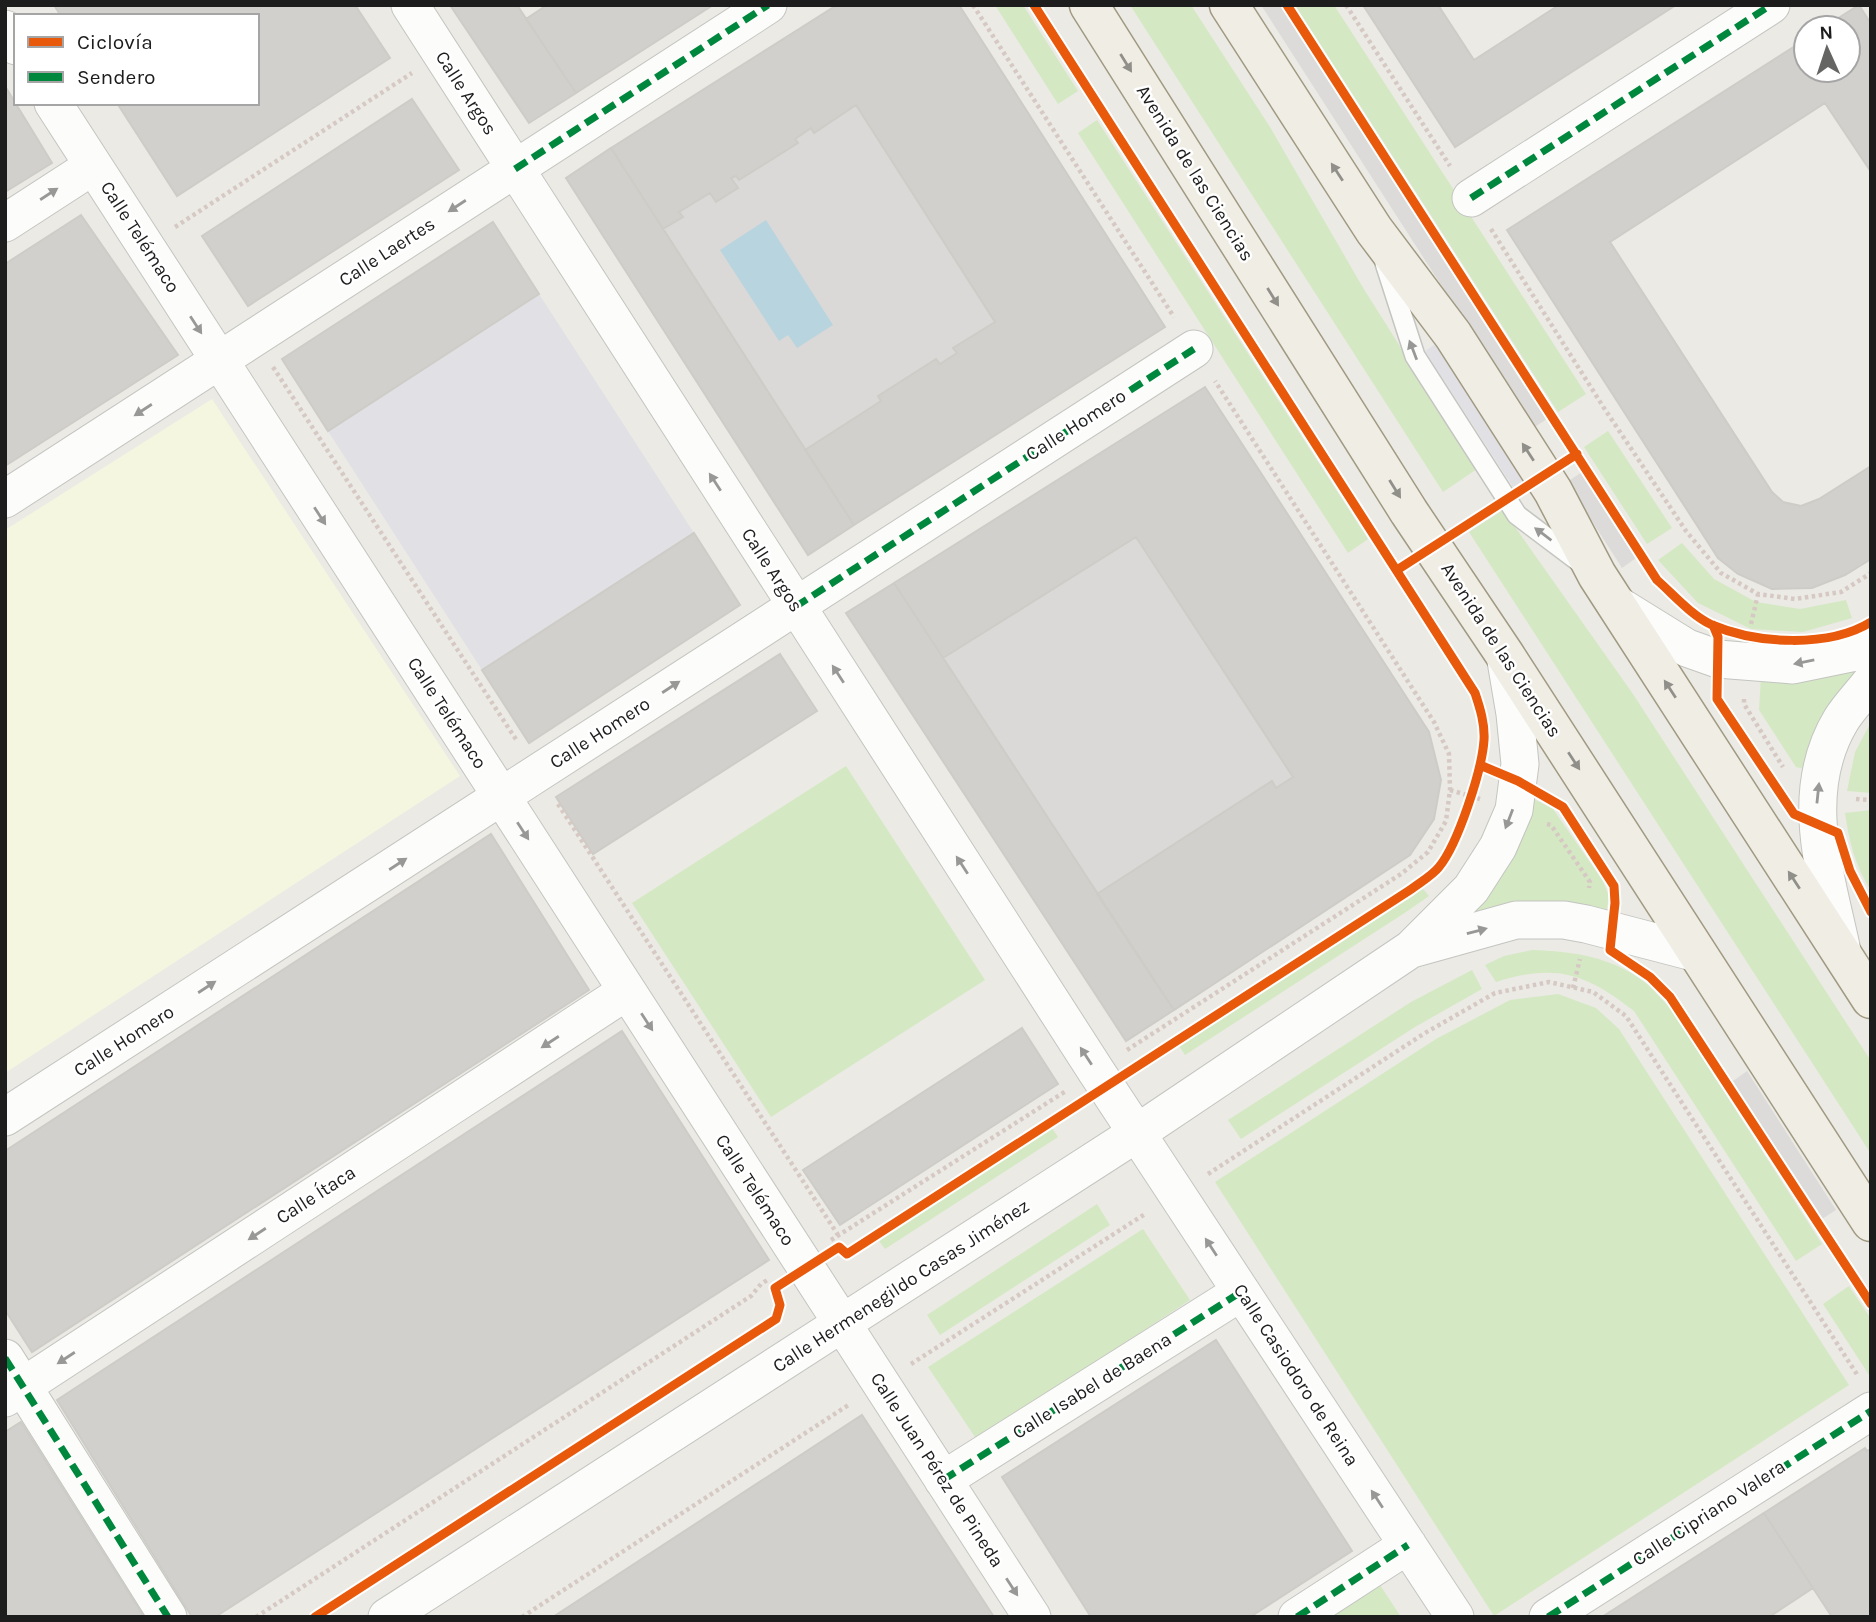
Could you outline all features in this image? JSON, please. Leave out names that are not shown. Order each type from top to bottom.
[{"type":"main road","name":"Avenida de las Ciencias","points":[[1089,5],[1409,512],[1505,655],[1871,1222]]},
{"type":"main road","points":[[1229,5],[1374,230],[1453,335],[1553,491],[1606,590],[1871,999]]},
{"type":"street","name":"Calle Argos","points":[[410,5],[1136,1133]]},
{"type":"street","name":"Calle Laertes","points":[[5,499],[768,5]]},
{"type":"street","points":[[1471,198],[1771,5]]},
{"type":"street","name":"Calle Telémaco","points":[[54,105],[804,1261],[842,1324]]},
{"type":"street","points":[[5,223],[93,166]]},
{"type":"street","name":"Calle Homero","points":[[5,1117],[1194,349]]},
{"type":"street","points":[[1606,590],[1686,648],[1718,659],[1793,665],[1871,649]]},
{"type":"street","name":"Calle Hermenegildo Casas Jiménez","points":[[387,1617],[1136,1133],[1411,949],[1471,889],[1498,848],[1514,810],[1520,764],[1505,655]]},
{"type":"street","points":[[1843,956],[1818,842],[1816,794],[1824,756],[1841,720],[1871,682]]},
{"type":"street","name":"Calle Hermenegildo Casas Jiménez","points":[[1411,949],[1516,920],[1564,920],[1698,953]]},
{"type":"street","name":"Calle Ítaca","points":[[11,1381],[627,991]]},
{"type":"street","name":"Calle Casiodoro de Reina","points":[[1136,1133],[1455,1617]]},
{"type":"street","name":"Calle Isabel de Baena","points":[[943,1480],[1241,1292]]},
{"type":"street","name":"Calle Juan Pérez de Pineda","points":[[842,1324],[1032,1617]]},
{"type":"street","points":[[11,1381],[168,1617]]},
{"type":"street","name":"Calle Cipriano Valera","points":[[1548,1617],[1867,1397]]},
{"type":"street","points":[[1297,1617],[1408,1545]]},
{"type":"path","points":[[973,5],[1434,722],[1449,754],[1451,790],[1446,821],[1428,852],[1401,874],[1117,1057]]},
{"type":"path","points":[[1346,5],[1604,408],[1686,531],[1721,573],[1758,594],[1795,599],[1841,592],[1871,573]]},
{"type":"path","points":[[145,246],[441,54]]},
{"type":"path","points":[[1758,594],[1745,650],[1744,704],[1795,786],[1826,798],[1871,800]]},
{"type":"path","points":[[1466,808],[1473,786]]},
{"type":"path","points":[[1451,790],[1501,804],[1551,825],[1590,882],[1586,924],[1573,988]]},
{"type":"path","points":[[907,1367],[1425,1033],[1495,993],[1549,982],[1593,992],[1626,1016],[1867,1397]]},
{"type":"path","points":[[256,1617],[751,1296],[761,1284],[804,1261],[1069,1089]]},
{"type":"path","points":[[804,1261],[839,1247]]},
{"type":"path","points":[[522,1617],[854,1402]]},
{"type":"shaded area","points":[[837,5],[959,5],[1165,327],[808,555],[566,178]]},
{"type":"shaded area","points":[[1261,5],[1281,5],[1547,419],[1533,428]]},
{"type":"shaded area","points":[[539,294],[694,533],[482,670],[328,431]]},
{"type":"shaded area","points":[[1437,343],[1525,479],[1513,487],[1425,351]]},
{"type":"shaded area","points":[[1205,387],[1429,732],[1441,780],[1434,819],[1410,855],[1126,1041],[846,613]]},
{"type":"shaded area","points":[[212,399],[460,776],[5,1073],[5,530]]},
{"type":"shaded area","points":[[1582,472],[1636,558],[1622,568],[1567,482]]},
{"type":"shaded area","points":[[1747,1071],[1836,1210],[1822,1219],[1733,1081]]},
{"type":"green space","points":[[995,5],[1023,5],[1078,91],[1058,104]]},
{"type":"green space","points":[[1130,5],[1191,5],[1270,127],[1362,286],[1477,469],[1443,492]]},
{"type":"green space","points":[[1295,5],[1334,5],[1586,394],[1558,412]]},
{"type":"green space","points":[[1097,120],[1368,539],[1348,553],[1078,133]]},
{"type":"green space","points":[[1608,431],[1672,528],[1647,544],[1584,447]]},
{"type":"green space","points":[[1503,510],[1633,694],[1871,1061],[1871,1154],[1469,532]]},
{"type":"green space","points":[[1682,543],[1714,579],[1756,602],[1800,609],[1846,600],[1852,618],[1803,632],[1751,629],[1698,603],[1658,560]]},
{"type":"green space","points":[[1856,670],[1827,710],[1805,769],[1796,767],[1759,710],[1761,676]]},
{"type":"green space","points":[[1871,722],[1871,793],[1847,791],[1855,752]]},
{"type":"green space","points":[[846,766],[985,980],[771,1117],[632,903]]},
{"type":"green space","points":[[1530,797],[1553,809],[1603,881],[1609,896],[1606,915],[1478,919],[1473,912],[1494,887],[1514,854]]},
{"type":"green space","points":[[1871,810],[1871,891],[1854,853],[1845,813]]},
{"type":"green space","points":[[1423,889],[1429,896],[1185,1055],[1179,1046]]},
{"type":"green space","points":[[1532,950],[1592,957],[1621,967],[1653,990],[1670,1008],[1822,1244],[1796,1261],[1634,1011],[1600,988],[1569,975],[1536,973],[1496,982],[1485,965],[1504,956]]},
{"type":"green space","points":[[1472,970],[1482,989],[1415,1027],[1241,1139],[1228,1120],[1411,1002]]},
{"type":"green space","points":[[1558,994],[1596,1008],[1619,1029],[1849,1385],[1494,1616],[1215,1182],[1436,1039],[1510,1000]]},
{"type":"green space","points":[[1052,1128],[1058,1137],[885,1249],[879,1241]]},
{"type":"green space","points":[[1097,1204],[1110,1225],[940,1335],[927,1315]]},
{"type":"green space","points":[[1143,1229],[1190,1300],[977,1440],[928,1367]]},
{"type":"green space","points":[[1849,1286],[1871,1319],[1871,1378],[1823,1304]]},
{"type":"green space","points":[[1380,1585],[1401,1617],[1332,1617]]},
{"type":"water","points":[[766,220],[833,325],[797,348],[788,335],[779,341],[720,250]]},
{"type":"building","points":[[54,5],[355,5],[390,58],[177,196],[118,105],[259,105],[259,14],[60,14]]},
{"type":"building","points":[[450,5],[517,5],[576,93],[529,123]]},
{"type":"building","points":[[547,5],[713,5],[576,93],[526,19]]},
{"type":"building","points":[[837,5],[959,5],[1165,327],[854,525],[805,450],[881,401],[878,396],[936,359],[940,364],[957,353],[953,348],[995,322],[856,105],[814,133],[811,128],[795,139],[798,143],[739,180],[736,176],[731,178],[738,188],[716,202],[710,193],[679,212],[683,217],[663,229],[611,148]]},
{"type":"building","points":[[1363,5],[1438,5],[1474,60],[1559,5],[1676,5],[1455,147]]},
{"type":"building","points":[[1859,5],[1871,24],[1871,172],[1825,103],[1610,242],[1772,492],[1783,502],[1801,506],[1819,499],[1871,466],[1871,559],[1845,575],[1812,588],[1772,589],[1738,574],[1718,558],[1507,230],[1792,48],[1792,84],[1862,84],[1862,14],[1845,14]]},
{"type":"building","points":[[5,86],[14,105],[17,105],[52,163],[5,192]]},
{"type":"building","points":[[412,99],[459,170],[248,306],[202,236]]},
{"type":"building","points":[[611,148],[854,525],[808,555],[566,178]]},
{"type":"building","points":[[81,215],[178,355],[5,466],[5,264]]},
{"type":"building","points":[[493,222],[539,294],[328,431],[282,359]]},
{"type":"building","points":[[1205,387],[1429,732],[1441,780],[1434,819],[1410,855],[1174,1010],[1097,894],[1272,781],[1276,788],[1293,777],[1136,537],[943,658],[894,583]]},
{"type":"building","points":[[694,533],[740,605],[529,743],[482,670]]},
{"type":"building","points":[[894,583],[1174,1010],[1126,1041],[846,613]]},
{"type":"building","points":[[780,654],[817,711],[593,854],[556,797]]},
{"type":"building","points":[[491,834],[589,990],[32,1352],[5,1310],[5,1151]]},
{"type":"building","points":[[1022,1028],[1058,1084],[840,1225],[803,1170]]},
{"type":"building","points":[[622,1031],[769,1260],[215,1617],[192,1617],[57,1400]]},
{"type":"building","points":[[1216,1340],[1352,1551],[1250,1617],[1091,1617],[1002,1477]]},
{"type":"building","points":[[862,1415],[994,1617],[553,1617]]},
{"type":"building","points":[[21,1422],[144,1617],[5,1617],[5,1432]]},
{"type":"building","points":[[1865,1448],[1867,1451],[1871,1449],[1871,1617],[1832,1617],[1764,1513]]},
{"type":"building","points":[[1764,1513],[1813,1588],[1769,1617],[1602,1617]]},
{"type":"marked path","points":[[515,169],[768,5]]},
{"type":"marked path","points":[[1471,198],[1771,5]]},
{"type":"marked path","points":[[795,607],[1194,349]]},
{"type":"marked path","points":[[943,1480],[1241,1292]]},
{"type":"marked path","points":[[5,1358],[168,1617]]},
{"type":"marked path","points":[[1548,1617],[1871,1411]]},
{"type":"marked path","points":[[1297,1617],[1408,1545]]},
{"type":"cycle path","points":[[315,1617],[776,1319],[780,1305],[775,1288],[839,1247],[847,1254],[1410,890],[1436,870],[1454,842],[1479,769],[1484,740],[1484,728],[1475,693],[1034,5]]},
{"type":"cycle path","points":[[1287,5],[1657,580],[1704,621],[1750,636],[1814,639],[1835,636],[1871,622]]},
{"type":"cycle path","points":[[1397,570],[1577,454]]},
{"type":"cycle path","points":[[1713,625],[1718,637],[1717,699],[1794,814],[1838,833],[1850,871],[1871,912]]},
{"type":"cycle path","points":[[1480,765],[1518,781],[1563,807],[1614,886],[1610,950],[1650,977],[1670,997],[1871,1304]]}]
